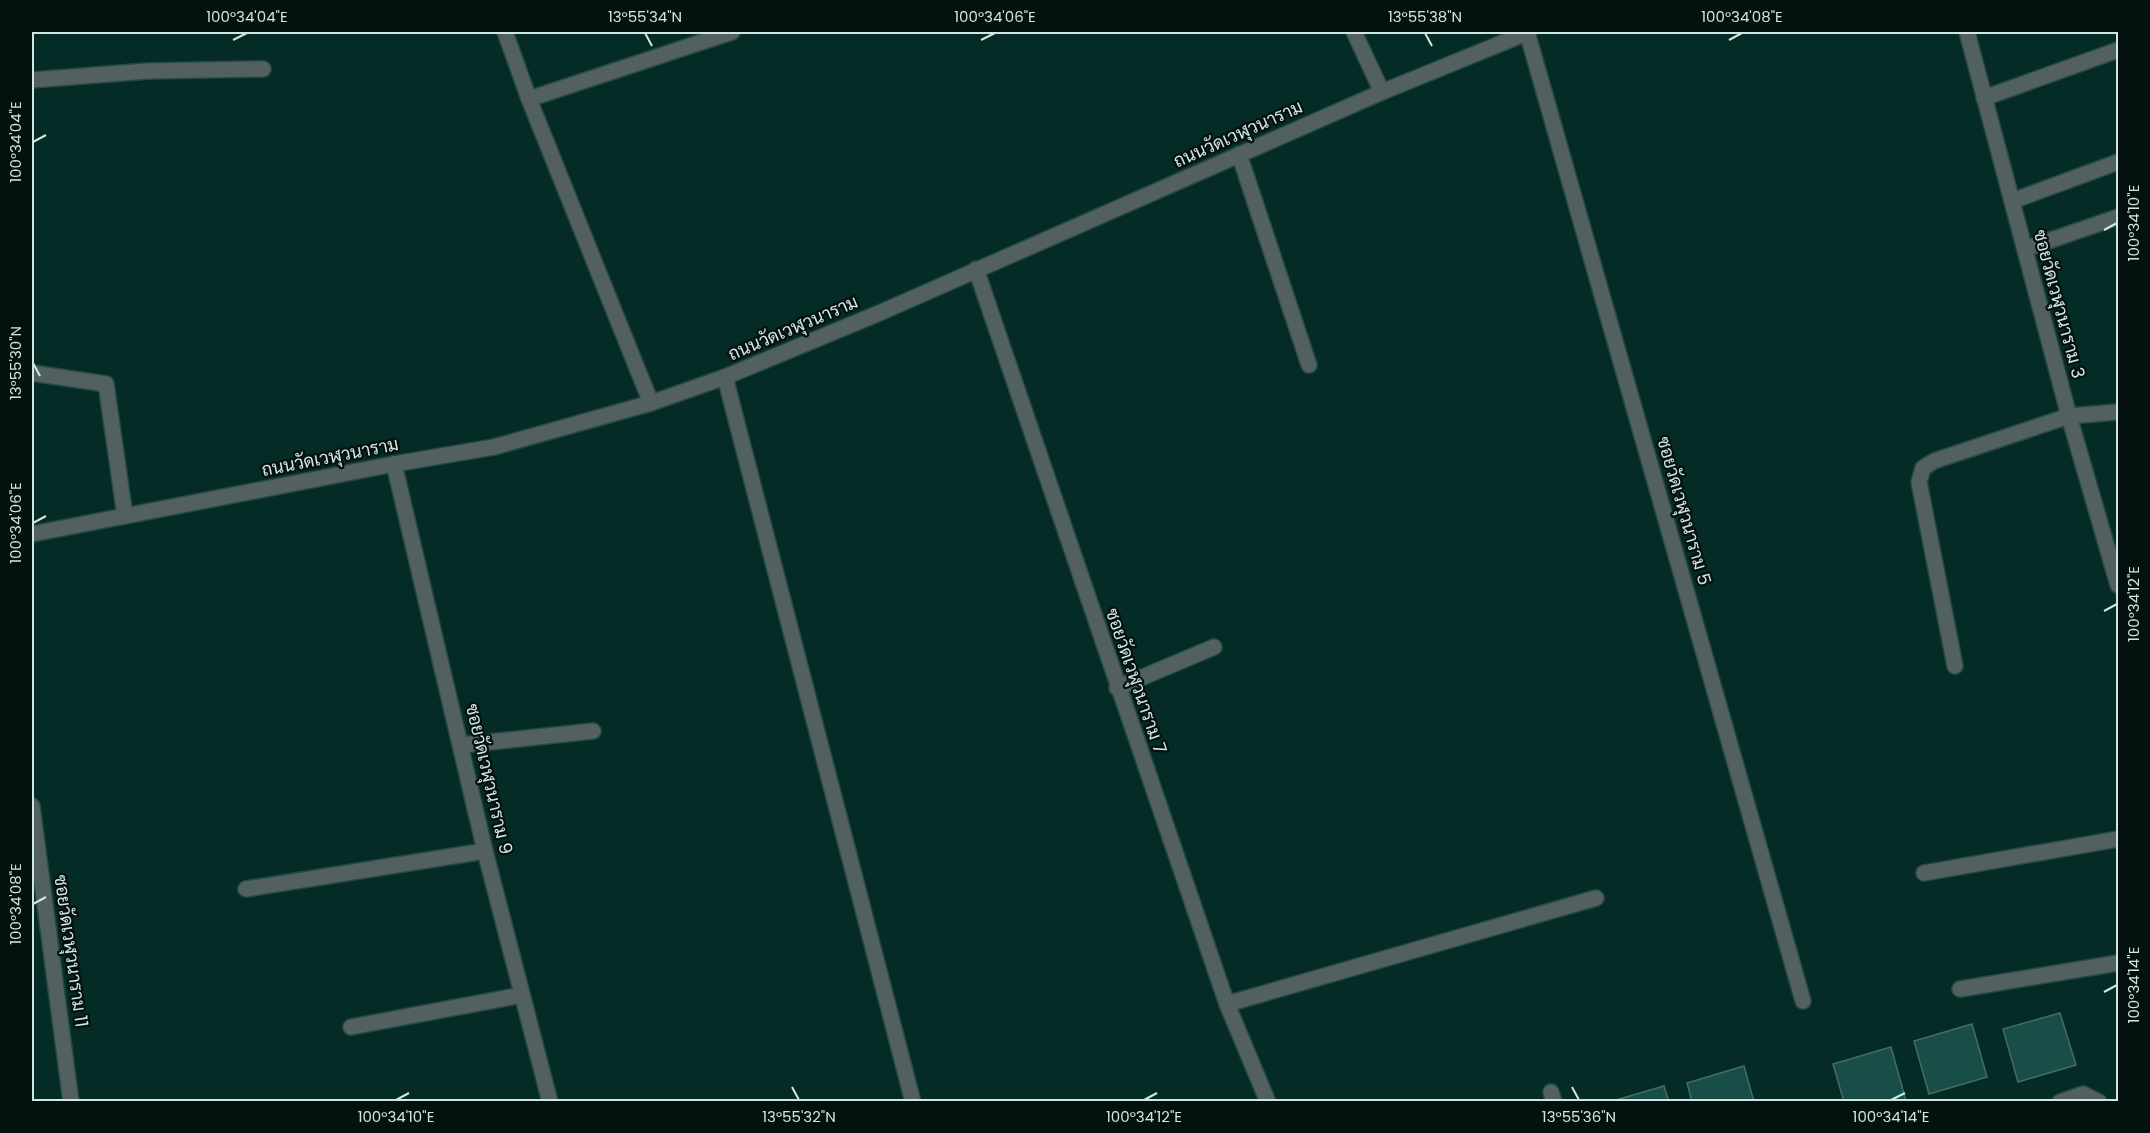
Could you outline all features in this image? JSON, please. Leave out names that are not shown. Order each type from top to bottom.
[{"type":"street","points":[[505,32],[529,99],[651,403]]},
{"type":"street","points":[[529,99],[732,32]]},
{"type":"street","points":[[1354,32],[1383,92]]},
{"type":"street","name":"ถนนวัดเวฬุวนาราม","points":[[32,534],[494,447],[651,403],[725,377],[877,314],[1239,154],[1528,32]]},
{"type":"street","name":"ซอยวัดเวฬุวนาราม 5","points":[[1528,32],[1803,1001]]},
{"type":"street","name":"ซอยวัดเวฬุวนาราม 3","points":[[1967,32],[2069,416],[2118,585]]},
{"type":"street","points":[[1984,98],[2118,50]]},
{"type":"street","points":[[32,80],[148,71],[263,69]]},
{"type":"street","points":[[1239,154],[1309,366]]},
{"type":"street","points":[[2012,201],[2118,162]]},
{"type":"street","points":[[2025,249],[2118,217]]},
{"type":"street","name":"ซอยวัดเวฬุวนาราม 7","points":[[976,269],[1227,1004],[1268,1101]]},
{"type":"street","points":[[32,374],[106,384],[125,516]]},
{"type":"street","points":[[725,377],[913,1101]]},
{"type":"street","points":[[1955,666],[1919,482],[1923,468],[1934,461],[2069,416],[2118,412]]},
{"type":"street","name":"ซอยวัดเวฬุวนาราม 9","points":[[394,464],[462,745],[485,851],[550,1101]]},
{"type":"street","points":[[1117,687],[1214,647]]},
{"type":"street","points":[[462,745],[593,731]]},
{"type":"street","name":"ซอยวัดเวฬุวนาราม 11","points":[[32,806],[71,1101]]},
{"type":"street","points":[[1924,873],[2118,839]]},
{"type":"street","points":[[246,889],[485,851]]},
{"type":"street","points":[[1227,1004],[1596,898]]},
{"type":"street","points":[[1960,989],[2118,963]]},
{"type":"street","points":[[351,1027],[522,995]]},
{"type":"street","points":[[2060,1101],[2083,1094],[2099,1101]]},
{"type":"building","points":[[2060,1013],[2076,1065],[2018,1082],[2003,1029]]},
{"type":"building","points":[[1972,1024],[1987,1077],[1929,1094],[1914,1041]]},
{"type":"building","points":[[1891,1047],[1906,1101],[1844,1102],[1833,1064]]},
{"type":"building","points":[[1744,1066],[1754,1102],[1692,1102],[1687,1083]]},
{"type":"building","points":[[1664,1086],[1669,1102],[1609,1102]]}]
